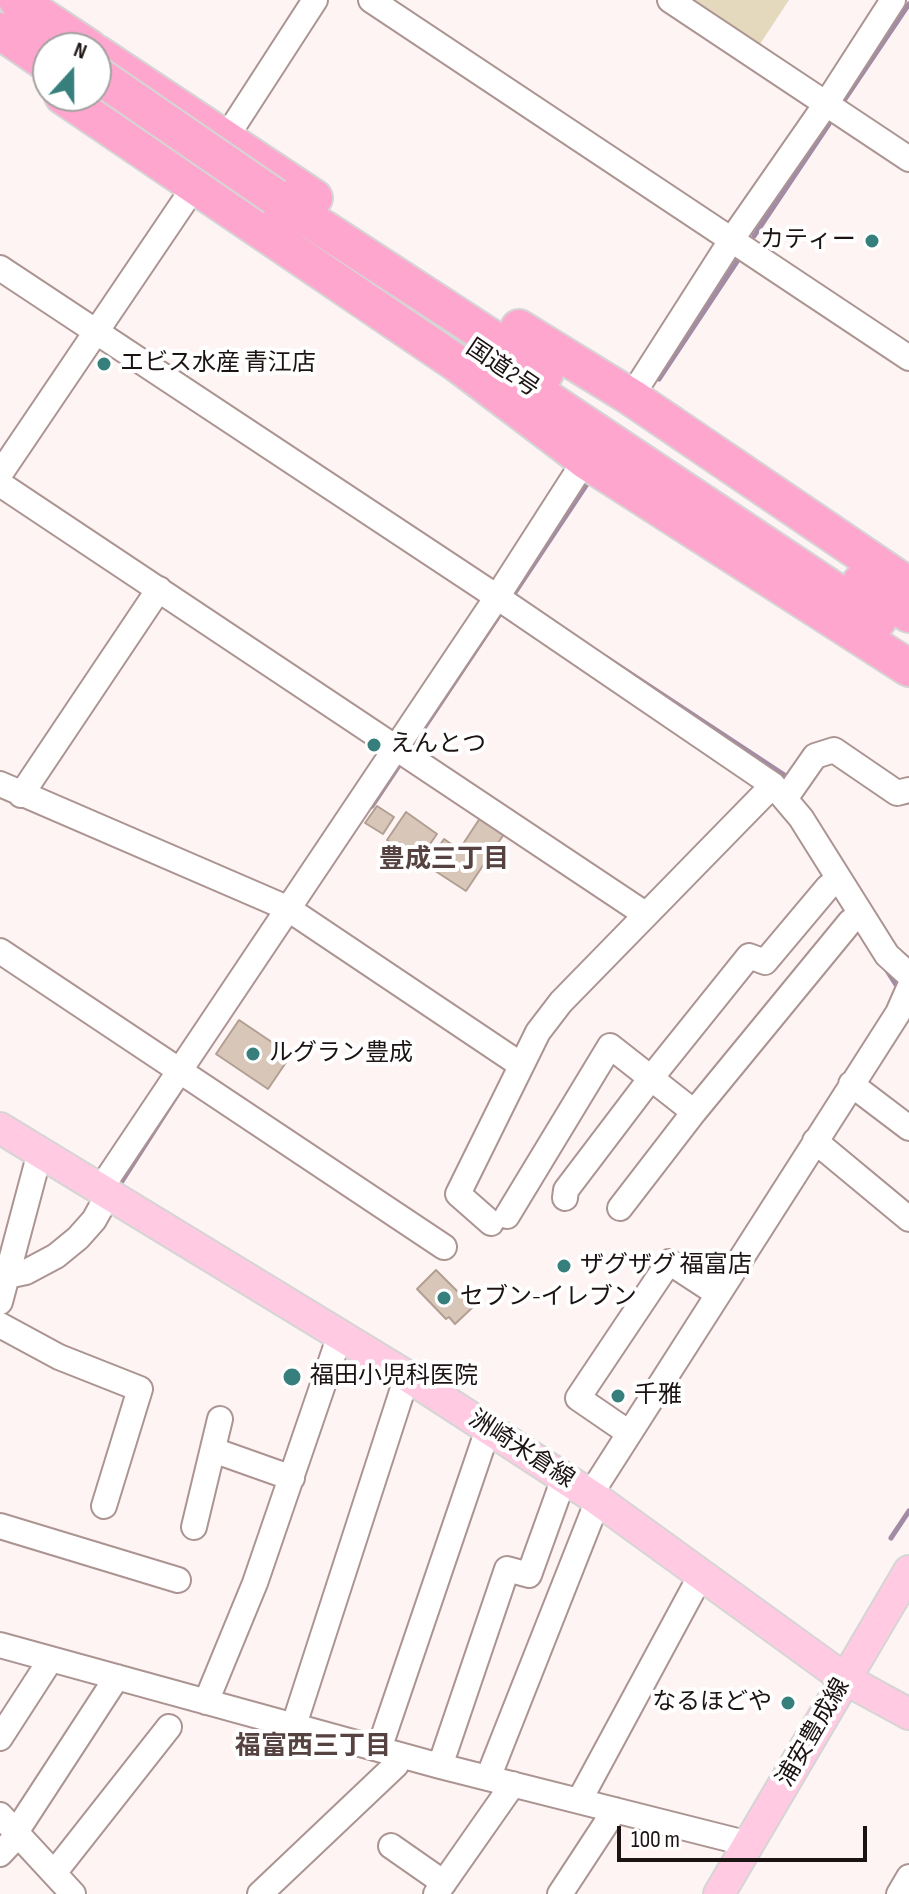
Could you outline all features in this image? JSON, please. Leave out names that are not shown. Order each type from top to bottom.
[{"type":"highway","points":[[17,0],[65,32]]},
{"type":"highway","points":[[0,7],[36,32]]},
{"type":"highway","points":[[0,31],[32,53]]},
{"type":"highway","points":[[0,54],[32,75]]},
{"type":"highway","points":[[112,64],[389,247],[570,373],[587,400]]},
{"type":"highway","name":"国道2号","points":[[112,86],[270,204],[909,642]]},
{"type":"highway","name":"国道2号","points":[[112,106],[587,400],[909,614]]},
{"type":"highway","points":[[87,112],[458,364],[585,460],[909,668]]},
{"type":"highway","points":[[389,247],[631,397],[909,586]]},
{"type":"highway","points":[[458,364],[528,405],[720,532],[827,585]]},
{"type":"main road","name":"洲崎米倉線","points":[[2,1133],[105,1190],[407,1376],[594,1497],[845,1679],[909,1714]]},
{"type":"main road","name":"浦安豊成線","points":[[719,1894],[909,1571]]},
{"type":"street","points":[[315,0],[1,475],[159,589],[404,743],[645,914]]},
{"type":"street","points":[[371,0],[909,358]]},
{"type":"street","points":[[670,0],[909,159]]},
{"type":"street","points":[[631,397],[732,239],[826,104],[893,0]]},
{"type":"street","points":[[0,268],[504,601],[779,792],[801,818],[833,883],[855,918],[887,955],[907,988],[898,1013],[629,1433],[594,1497],[488,1778]]},
{"type":"street","points":[[5,1264],[26,1272],[56,1256],[94,1220],[105,1190],[187,1075],[404,743],[504,601],[585,460]]},
{"type":"street","points":[[159,589],[10,790],[294,913],[521,1065]]},
{"type":"street","points":[[694,1112],[610,1046],[499,1219],[458,1194],[548,1016],[645,914],[815,756],[834,750],[897,793],[909,790]]},
{"type":"street","points":[[565,1198],[566,1190],[651,1078],[749,956],[765,962],[833,883]]},
{"type":"street","points":[[620,1208],[694,1112],[855,918]]},
{"type":"street","points":[[0,951],[444,1247]]},
{"type":"street","points":[[851,1084],[909,1128]]},
{"type":"street","points":[[815,1141],[909,1219]]},
{"type":"street","points":[[0,1302],[5,1264],[40,1152]]},
{"type":"street","points":[[629,1433],[578,1398],[669,1262],[718,1294]]},
{"type":"street","points":[[0,1325],[59,1357],[140,1389],[104,1506]]},
{"type":"street","points":[[206,1702],[255,1583],[340,1335]]},
{"type":"street","points":[[294,1725],[407,1376]]},
{"type":"street","points":[[194,1527],[220,1419]]},
{"type":"street","points":[[260,1894],[396,1765],[390,1752],[488,1429]]},
{"type":"street","points":[[213,1450],[292,1478]]},
{"type":"street","points":[[440,1766],[507,1569],[529,1575],[564,1478]]},
{"type":"street","points":[[0,1526],[178,1580]]},
{"type":"street","points":[[579,1801],[701,1575]]},
{"type":"street","points":[[0,1645],[440,1766],[749,1844]]},
{"type":"street","points":[[0,1738],[51,1659]]},
{"type":"street","points":[[0,1854],[11,1827],[117,1677]]},
{"type":"street","points":[[54,1873],[169,1727]]},
{"type":"street","points":[[391,1846],[440,1889],[513,1784]]},
{"type":"street","points":[[560,1894],[615,1810]]},
{"type":"street","points":[[11,1827],[73,1894]]},
{"type":"street","points":[[899,1894],[909,1877]]},
{"type":"shaded area","points":[[688,0],[789,0],[758,47]]},
{"type":"building","points":[[377,806],[394,817],[383,834],[365,823]]},
{"type":"building","points":[[406,812],[437,834],[418,861],[387,840]]},
{"type":"building","points":[[484,812],[508,828],[466,891],[426,865],[444,839],[466,854],[470,849],[463,844]]},
{"type":"building","name":"ルグラン豊成","points":[[239,1020],[291,1055],[268,1089],[216,1054]]},
{"type":"building","points":[[436,1270],[473,1307],[455,1324],[449,1317],[446,1319],[417,1289]]},
{"type":"waterway","points":[[845,99],[909,4]]},
{"type":"waterway","points":[[754,236],[829,124]]},
{"type":"waterway","points":[[659,379],[738,260]]},
{"type":"waterway","points":[[510,600],[591,478]]},
{"type":"waterway","points":[[410,749],[502,611]]},
{"type":"waterway","points":[[607,658],[789,778]]},
{"type":"waterway","points":[[372,806],[402,761]]},
{"type":"waterway","points":[[884,966],[900,991]]},
{"type":"waterway","points":[[119,1186],[183,1086]]},
{"type":"waterway","points":[[891,1538],[909,1511]]},
{"type":"place","name":"カティー","points":[[872,241]]},
{"type":"place","name":"エビス水産 青江店","points":[[104,364]]},
{"type":"place","name":"えんとつ","points":[[374,745]]},
{"type":"place","name":"ルグラン豊成","points":[[253,1054]]},
{"type":"place","name":"ザグザグ 福富店","points":[[564,1266]]},
{"type":"place","name":"セブン-イレブン","points":[[444,1298]]},
{"type":"place","name":"福田小児科医院","points":[[292,1377]]},
{"type":"place","name":"千雅","points":[[618,1396]]},
{"type":"place","name":"なるほどや","points":[[788,1703]]},
{"type":"district","name":"豊成三丁目","points":[[444,860]]},
{"type":"district","name":"福富西三丁目","points":[[313,1747]]}]
